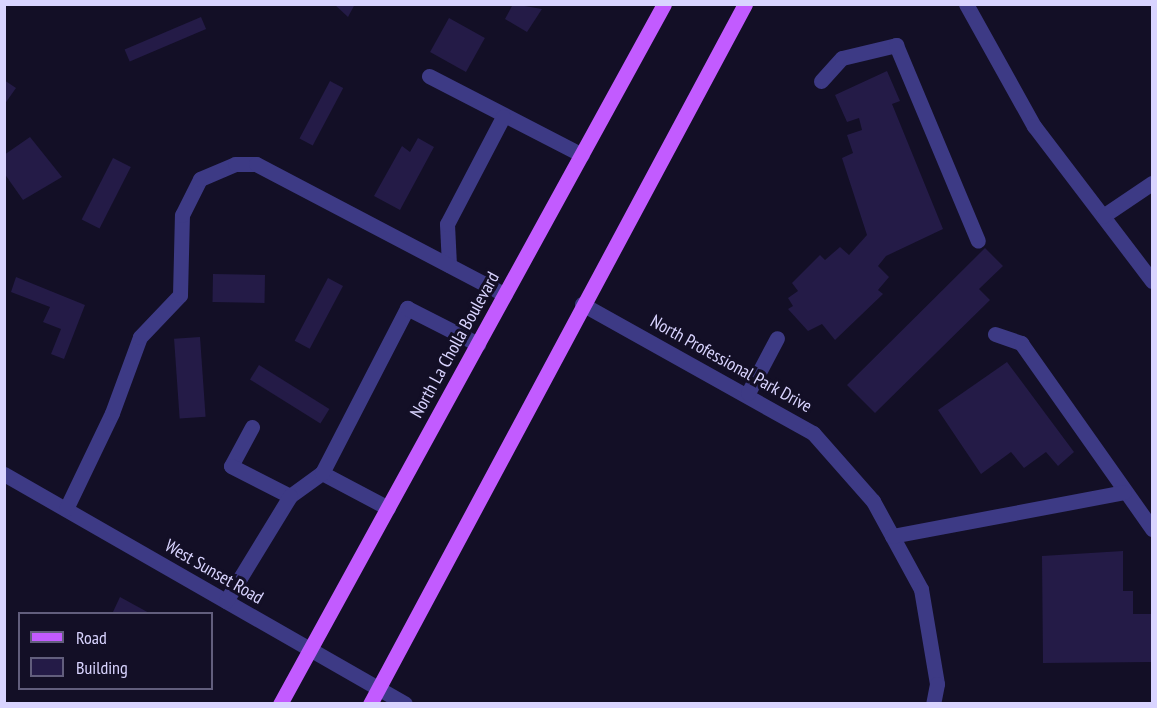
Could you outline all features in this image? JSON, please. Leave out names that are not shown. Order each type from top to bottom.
[{"type":"main road","name":"North La Cholla Boulevard","points":[[280,704],[664,4]]},
{"type":"main road","points":[[370,704],[582,304],[745,4]]},
{"type":"street","points":[[966,4],[1034,126],[1152,281]]},
{"type":"street","points":[[821,81],[842,58],[896,45],[978,241]]},
{"type":"street","points":[[429,76],[503,117],[582,155]]},
{"type":"street","points":[[449,265],[447,224],[503,117]]},
{"type":"street","points":[[66,509],[112,413],[140,337],[180,295],[182,215],[200,179],[235,164],[256,164],[505,295]]},
{"type":"street","points":[[1103,216],[1152,183]]},
{"type":"street","name":"North Professional Park Drive","points":[[582,304],[748,393],[813,433],[873,501],[921,589],[937,684],[933,704]]},
{"type":"street","points":[[226,601],[290,496],[322,473],[407,308],[478,344]]},
{"type":"street","points":[[995,334],[1021,343],[1152,529]]},
{"type":"street","points":[[748,393],[777,338]]},
{"type":"street","points":[[252,427],[231,466],[290,496]]},
{"type":"street","points":[[322,473],[387,508]]},
{"type":"street","name":"West Sunset Road","points":[[4,474],[405,704]]},
{"type":"street","points":[[892,536],[1124,492]]},
{"type":"building","points":[[334,4],[355,4],[348,17]]},
{"type":"building","points":[[513,4],[542,9],[527,32],[505,19]]},
{"type":"building","points":[[201,17],[206,29],[130,61],[125,49]]},
{"type":"building","points":[[449,18],[485,38],[466,72],[430,52]]},
{"type":"building","points":[[887,71],[900,101],[892,104],[943,229],[886,256],[878,266],[889,277],[878,290],[883,294],[835,340],[822,324],[808,331],[788,309],[793,306],[788,298],[798,291],[792,283],[820,255],[825,260],[840,247],[849,255],[867,235],[842,158],[853,153],[847,135],[862,130],[859,118],[847,122],[835,95]]},
{"type":"building","points":[[4,80],[16,88],[4,105]]},
{"type":"building","points":[[330,81],[343,88],[313,145],[299,138]]},
{"type":"building","points":[[30,137],[62,177],[23,200],[4,173],[4,155]]},
{"type":"building","points":[[418,138],[434,147],[400,210],[374,196],[402,146],[410,152]]},
{"type":"building","points":[[113,158],[131,167],[99,229],[82,219]]},
{"type":"building","points":[[985,248],[1003,266],[979,289],[990,300],[875,413],[847,385]]},
{"type":"building","points":[[213,274],[265,275],[265,303],[213,302]]},
{"type":"building","points":[[16,277],[85,305],[64,359],[51,354],[61,329],[43,322],[50,307],[11,292]]},
{"type":"building","points":[[328,278],[343,286],[310,349],[295,341]]},
{"type":"building","points":[[200,337],[206,417],[180,419],[174,339]]},
{"type":"building","points":[[1007,362],[1074,452],[1058,466],[1046,452],[1024,468],[1011,452],[981,474],[938,410]]},
{"type":"building","points":[[259,365],[329,409],[320,423],[250,379]]},
{"type":"building","points":[[1123,551],[1123,591],[1133,591],[1133,614],[1152,614],[1152,662],[1043,663],[1042,556]]},
{"type":"building","points":[[120,597],[147,612],[113,612]]}]
